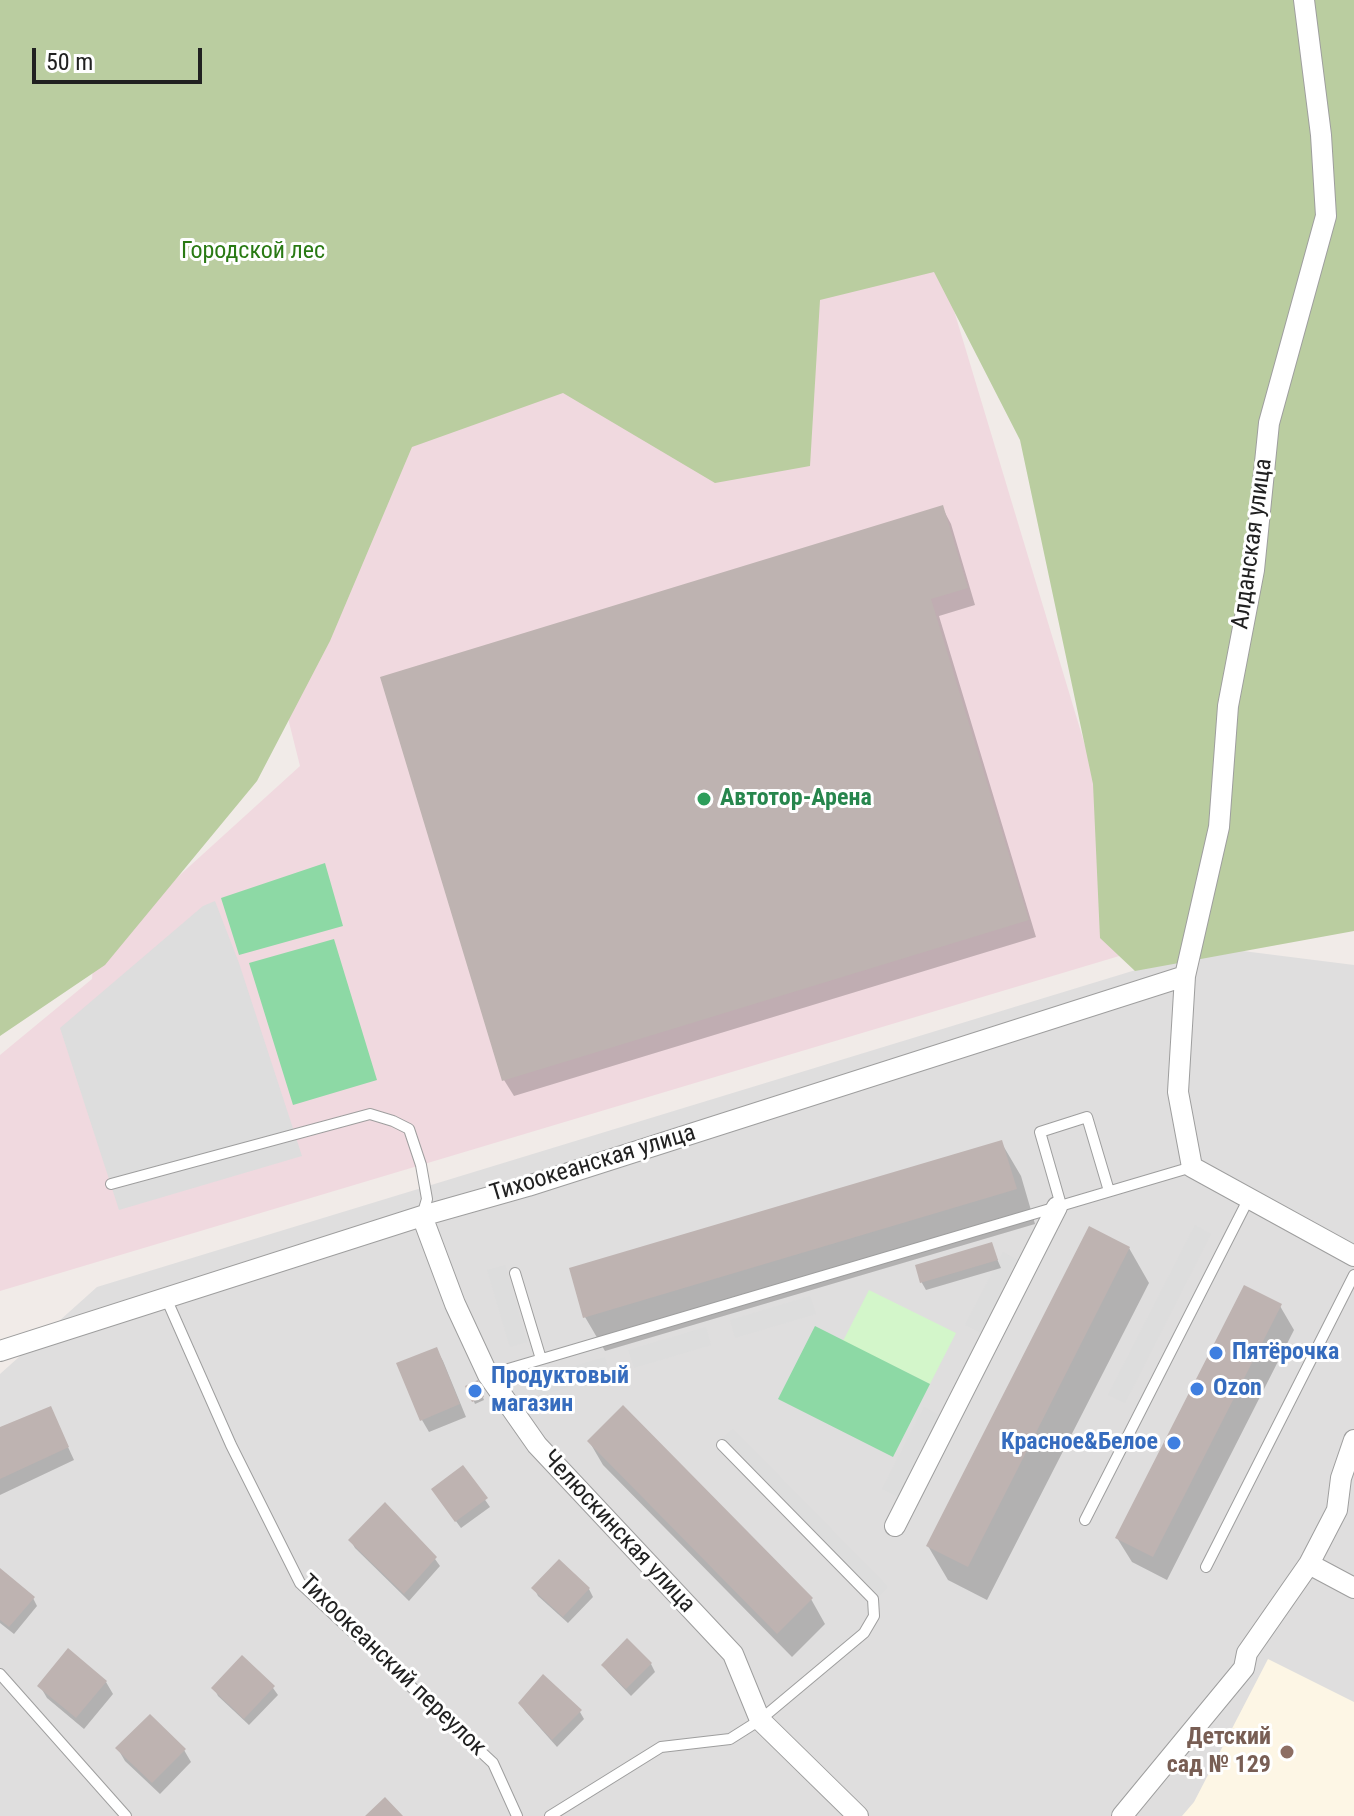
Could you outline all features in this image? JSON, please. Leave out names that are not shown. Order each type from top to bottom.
[{"type":"street","name":"Алданская улица","points":[[1192,1167],[1178,1092],[1185,976],[1219,827],[1228,706],[1254,570],[1269,423],[1326,216],[1321,135],[1304,0]]},
{"type":"street","name":"Тихоокеанская улица","points":[[0,1351],[1185,976]]},
{"type":"street","points":[[1192,1167],[1354,1256]]},
{"type":"street","points":[[895,1526],[1059,1206]]},
{"type":"street","name":"Челюскинская улица","points":[[422,1216],[455,1304],[488,1375],[537,1445],[733,1654],[760,1720],[858,1816]]},
{"type":"street","points":[[1122,1816],[1244,1668],[1247,1653],[1309,1564],[1337,1510],[1347,1479],[1354,1440]]},
{"type":"street","points":[[1309,1564],[1354,1588]]},
{"type":"lane","points":[[111,1184],[370,1114],[409,1129],[421,1165],[427,1199],[422,1216]]},
{"type":"lane","points":[[1059,1206],[1040,1132],[1087,1117],[1109,1191]]},
{"type":"lane","points":[[488,1375],[1192,1167]]},
{"type":"lane","points":[[1085,1520],[1249,1198]]},
{"type":"lane","points":[[515,1273],[541,1359]]},
{"type":"lane","points":[[1206,1567],[1354,1275]]},
{"type":"lane","name":"Тихоокеанский переулок","points":[[166,1298],[231,1445],[300,1583],[493,1763],[517,1816]]},
{"type":"lane","points":[[550,1816],[661,1747],[730,1739],[760,1720],[864,1633],[874,1616],[873,1599],[722,1445]]},
{"type":"lane","points":[[0,1674],[126,1816]]},
{"type":"shaded area","name":"Автотор-Арена","points":[[934,244],[1146,948],[0,1291],[0,1055],[92,979],[94,953],[300,766],[223,459]]},
{"type":"shaded area","points":[[215,901],[239,963],[302,1156],[119,1210],[60,1028],[203,906]]},
{"type":"shaded area","points":[[1211,947],[1354,965],[1354,1816],[0,1816],[0,1374],[97,1287]]},
{"type":"shaded area","points":[[1195,1225],[1211,1234],[1125,1403],[1108,1395]]},
{"type":"shaded area","points":[[1003,1252],[1020,1261],[983,1334],[965,1325]]},
{"type":"shaded area","points":[[505,1265],[527,1342],[510,1347],[487,1270]]},
{"type":"shaded area","points":[[810,1296],[816,1314],[735,1338],[730,1320]]},
{"type":"shaded area","points":[[706,1327],[711,1345],[634,1368],[628,1350]]},
{"type":"shaded area","points":[[605,1357],[610,1375],[539,1396],[533,1378]]},
{"type":"shaded area","points":[[924,1407],[941,1416],[900,1498],[882,1489]]},
{"type":"shaded area","points":[[733,1429],[888,1587],[876,1599],[720,1441]]},
{"type":"shaded area","name":"Детский сад № 129","points":[[1268,1659],[1354,1702],[1354,1816],[1182,1816],[1194,1802]]},
{"type":"green space","name":"Городской лес","points":[[0,0],[1354,0],[1354,931],[1135,971],[1100,938],[1093,784],[1020,440],[934,272],[820,300],[810,466],[715,483],[563,393],[412,447],[330,641],[257,781],[105,965],[0,1036]]},
{"type":"green space","points":[[325,863],[343,926],[239,955],[221,898]]},
{"type":"green space","points":[[334,939],[377,1080],[293,1105],[249,963]]},
{"type":"green space","points":[[869,1290],[956,1333],[930,1384],[843,1341]]},
{"type":"green space","points":[[815,1326],[930,1384],[893,1457],[778,1399]]},
{"type":"building","name":"Автотор-Арена","points":[[943,505],[968,588],[931,599],[1029,920],[502,1081],[380,677]]},
{"type":"building","points":[[1002,1140],[1017,1189],[583,1318],[569,1268]]},
{"type":"building","points":[[1089,1226],[1130,1247],[968,1567],[926,1546]]},
{"type":"building","points":[[992,1242],[998,1260],[920,1283],[915,1265]]},
{"type":"building","points":[[1244,1285],[1282,1304],[1153,1557],[1115,1538]]},
{"type":"building","points":[[437,1347],[460,1404],[420,1421],[396,1363]]},
{"type":"building","name":"Продуктовый магазин","points":[[478,1380],[484,1397],[472,1402],[465,1386]]},
{"type":"building","points":[[623,1405],[813,1598],[777,1634],[587,1441]]},
{"type":"building","points":[[51,1406],[69,1447],[0,1479],[0,1427]]},
{"type":"building","points":[[463,1465],[488,1498],[455,1522],[431,1489]]},
{"type":"building","points":[[385,1502],[437,1557],[404,1594],[348,1540]]},
{"type":"building","points":[[559,1559],[590,1588],[563,1617],[531,1588]]},
{"type":"building","points":[[0,1568],[35,1597],[9,1627],[0,1620]]},
{"type":"building","points":[[627,1638],[652,1663],[626,1689],[601,1665]]},
{"type":"building","points":[[68,1648],[107,1681],[76,1718],[37,1686]]},
{"type":"building","points":[[242,1655],[275,1686],[244,1719],[211,1688]]},
{"type":"building","points":[[543,1674],[582,1710],[552,1740],[518,1703]]},
{"type":"building","points":[[150,1714],[186,1749],[152,1783],[115,1748]]},
{"type":"building","points":[[385,1797],[403,1816],[365,1816]]},
{"type":"place","name":"Автотор-Арена","points":[[704,799]]},
{"type":"place","name":"Пятёрочка","points":[[1216,1353]]},
{"type":"place","name":"Ozon","points":[[1197,1389]]},
{"type":"place","name":"Продуктовый магазин","points":[[475,1391]]},
{"type":"place","name":"Красное&Белое","points":[[1174,1443]]},
{"type":"place","name":"Детский сад № 129","points":[[1287,1752]]}]
